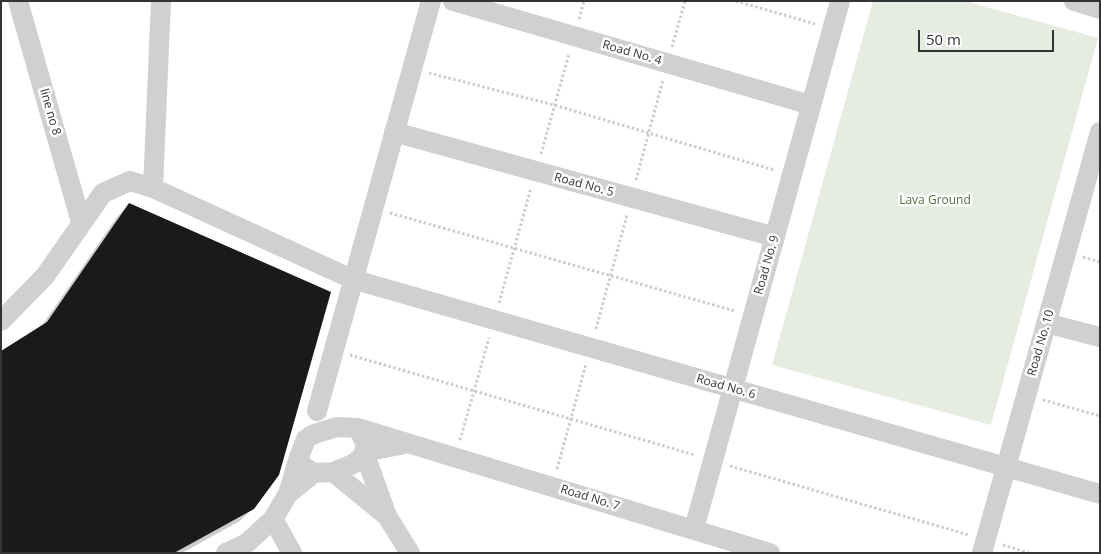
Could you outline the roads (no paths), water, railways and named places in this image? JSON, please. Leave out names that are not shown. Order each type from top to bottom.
[{"type":"street","name":"line no 8","points":[[18,1],[81,222]]},
{"type":"street","points":[[154,188],[161,1]]},
{"type":"street","points":[[226,553],[246,543],[273,519],[288,494],[302,448],[317,411],[352,279],[431,1]]},
{"type":"street","name":"Road No. 4","points":[[453,1],[811,105]]},
{"type":"street","name":"Road No. 9","points":[[694,530],[840,1]]},
{"type":"street","points":[[1074,1],[1100,9]]},
{"type":"street","name":"Road No. 5","points":[[394,132],[774,237]]},
{"type":"street","name":"Road No. 10","points":[[984,546],[1046,323],[1093,180],[1100,132]]},
{"type":"street","name":"Road No. 6","points":[[1,321],[45,276],[103,193],[130,181],[154,188],[352,279],[1100,494]]},
{"type":"street","points":[[1046,323],[1100,337]]},
{"type":"street","points":[[317,411],[337,427]]},
{"type":"street","points":[[288,494],[323,472],[353,464],[363,456],[366,445],[358,428],[337,427],[314,434],[302,448],[301,465],[323,472],[387,516]]},
{"type":"street","name":"Road No. 7","points":[[358,428],[770,553]]},
{"type":"street","points":[[409,443],[364,452],[387,516],[410,553]]},
{"type":"street","points":[[273,519],[292,553]]},
{"type":"park label","name":"Lava Ground","points":[[935,201]]}]
